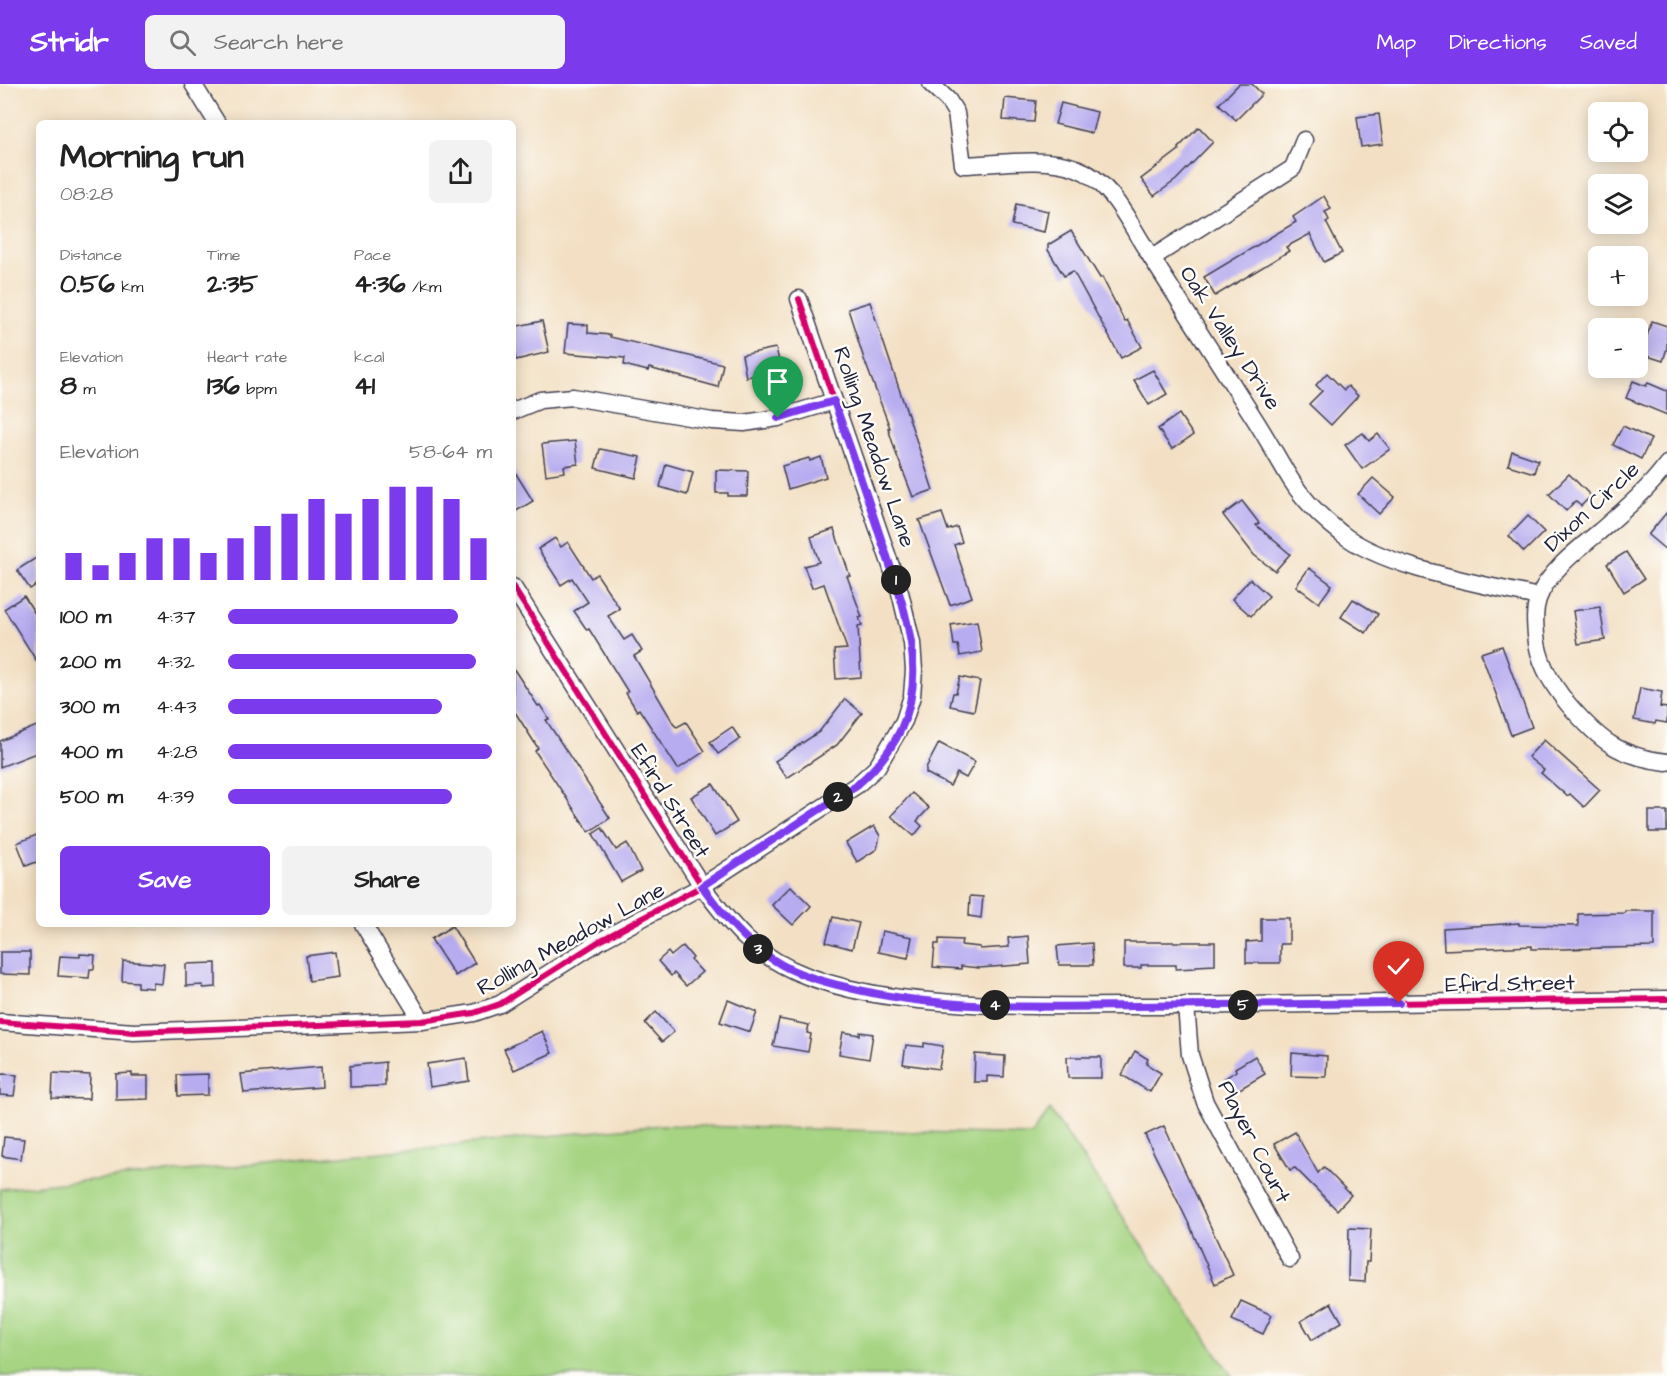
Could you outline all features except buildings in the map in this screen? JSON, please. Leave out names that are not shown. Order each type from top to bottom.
[{"type":"street","points":[[193,84],[215,120]]},
{"type":"street","name":"Oak Valley Drive","points":[[931,84],[948,100],[956,113],[963,165],[1045,161],[1077,168],[1102,185],[1152,258],[1270,443],[1292,482],[1342,534],[1396,561],[1538,597]]},
{"type":"street","points":[[1152,258],[1293,168],[1304,140]]},
{"type":"street","name":"Rolling Meadow Lane","points":[[0,1022],[134,1032],[422,1021],[474,1013],[500,1004],[598,942],[702,886],[857,785],[877,767],[904,721],[912,696],[914,670],[912,643],[907,617],[799,299]]},
{"type":"street","points":[[516,410],[540,400],[573,397],[712,422],[744,423],[778,418],[834,401]]},
{"type":"street","name":"Dixon Circle","points":[[1538,597],[1570,556],[1650,486],[1667,464]]},
{"type":"street","name":"Efird Street","points":[[516,592],[702,886],[740,935],[783,966],[808,976],[859,991],[911,1000],[937,1003],[1043,1006],[1667,999]]},
{"type":"street","points":[[1538,597],[1534,614],[1536,642],[1540,658],[1562,697],[1598,736],[1619,751],[1644,760],[1667,762]]},
{"type":"street","points":[[365,927],[422,1021]]},
{"type":"street","name":"Player Court","points":[[1186,1005],[1190,1055],[1205,1102],[1290,1259]]},
{"type":"green space","points":[[1050,1110],[1232,1376],[0,1376],[0,1189],[661,1125],[1031,1135]]},
{"type":"cycle path","points":[[0,1022],[134,1032],[422,1021],[474,1013],[500,1004],[598,942],[702,886],[857,785],[877,767],[904,721],[912,696],[914,670],[912,643],[900,592],[799,299]]},
{"type":"cycle path","points":[[516,592],[713,901],[747,940],[773,960],[807,976],[852,989],[898,998],[1014,1006],[1667,999]]},
{"type":"route","points":[[778,418],[834,401],[900,592],[912,643],[914,670],[912,696],[904,721],[877,767],[857,785],[702,886],[740,935],[783,966],[808,976],[859,991],[937,1003],[1043,1006],[1399,1003]]}]
